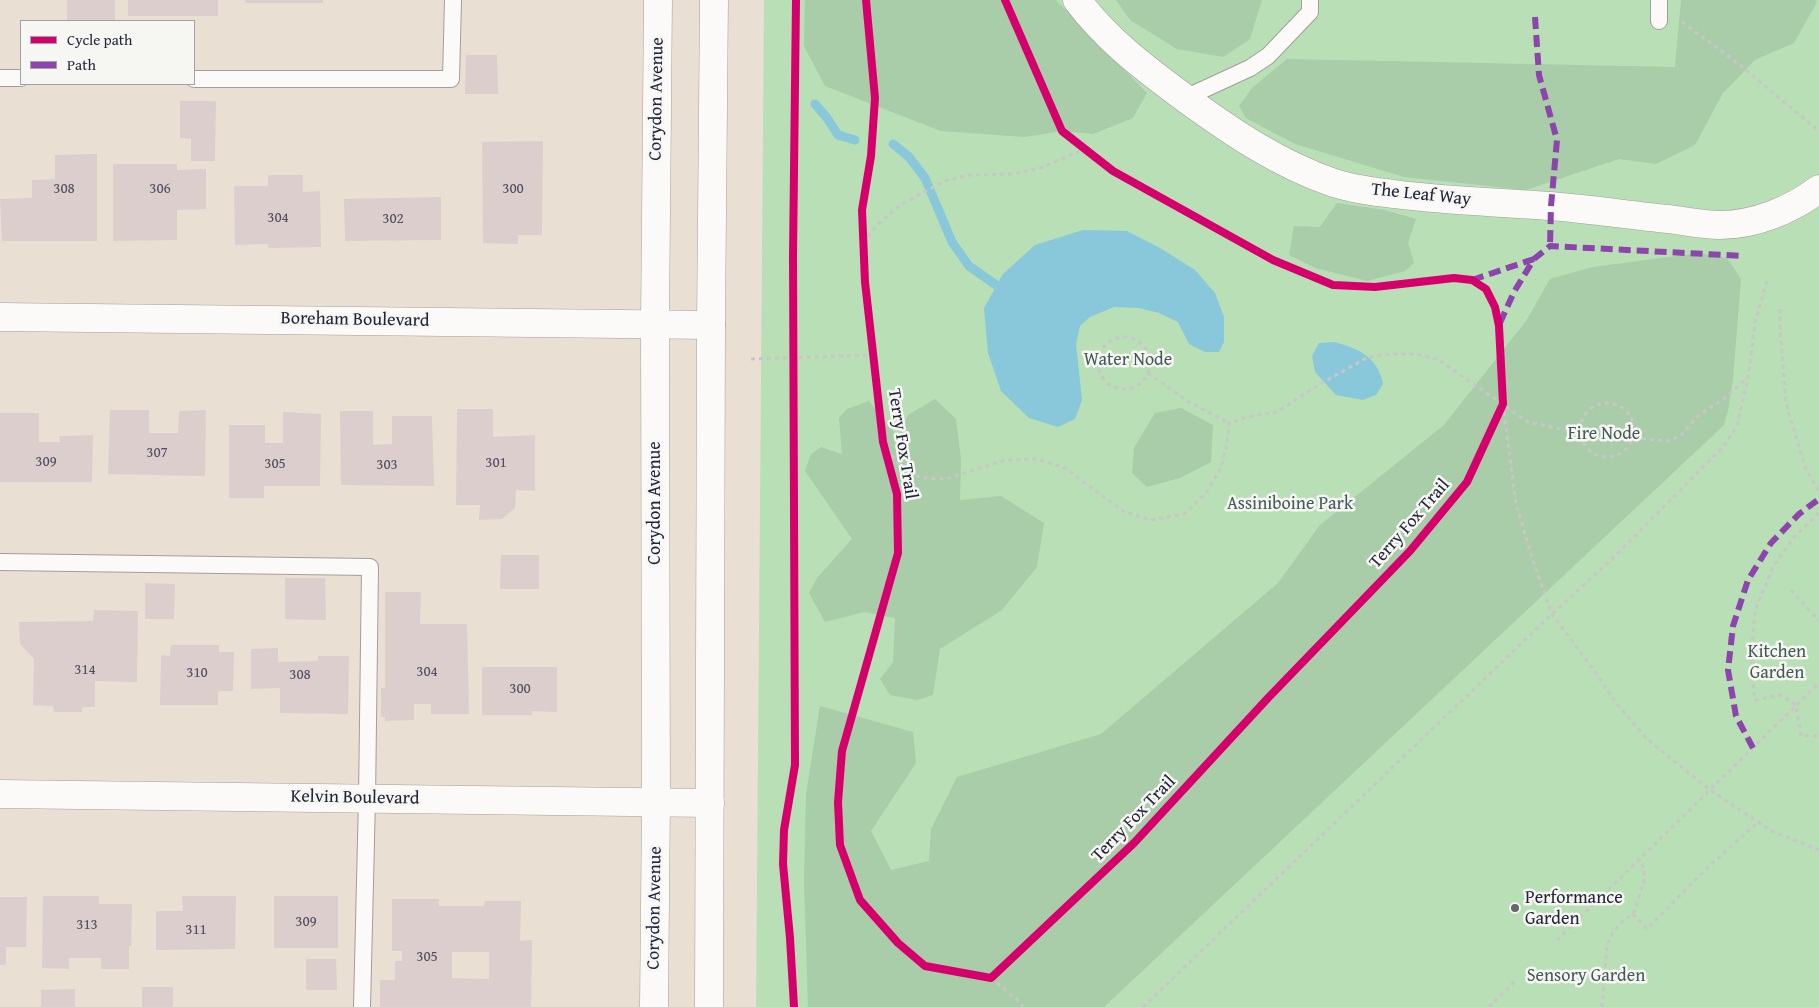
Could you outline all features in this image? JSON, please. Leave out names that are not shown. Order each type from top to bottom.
[{"type":"street","name":"Corydon Avenue","points":[[654,1007],[656,801],[655,324],[658,0]]},
{"type":"street","points":[[709,1007],[710,325],[714,0]]},
{"type":"street","name":"The Leaf Way","points":[[1077,0],[1117,46],[1227,129],[1257,148],[1292,166],[1336,184],[1374,192],[1415,197],[1551,206],[1721,225],[1751,221],[1773,215],[1808,198],[1819,189]]},
{"type":"street","name":"Boreham Boulevard","points":[[0,317],[710,325]]},
{"type":"street","name":"Kelvin Boulevard","points":[[0,794],[710,803]]},
{"type":"lane","points":[[195,78],[451,79],[453,0]]},
{"type":"lane","points":[[1185,98],[1250,68],[1268,56],[1310,12],[1310,0]]},
{"type":"lane","points":[[0,78],[20,78]]},
{"type":"lane","points":[[0,562],[370,567],[362,1007]]},
{"type":"path","points":[[1659,9],[1735,61],[1819,131]]},
{"type":"path","points":[[863,243],[877,225],[899,206],[944,180],[969,175],[1010,174],[1037,169],[1083,147],[1092,155]]},
{"type":"path","points":[[863,226],[864,253]]},
{"type":"path","points":[[1143,1007],[1552,614],[1613,558],[1724,446],[1737,426],[1748,378],[1755,323],[1768,277]]},
{"type":"path","points":[[1780,309],[1786,403],[1805,467],[1819,492]]},
{"type":"path","points":[[1122,337],[1139,341],[1149,356],[1151,364],[1148,373],[1138,386],[1130,389],[1112,388],[1100,376],[1098,359],[1101,350],[1106,343],[1122,337]]},
{"type":"path","points":[[872,346],[874,364]]},
{"type":"path","points":[[793,348],[793,368]]},
{"type":"path","points":[[1148,373],[1188,402],[1229,423],[1247,417],[1277,412],[1325,381],[1368,357],[1390,354],[1417,354],[1439,360],[1528,422],[1579,433]]},
{"type":"path","points":[[751,359],[873,355]]},
{"type":"path","points":[[1634,438],[1670,441],[1682,434],[1698,416],[1725,398],[1748,378]]},
{"type":"path","points":[[1502,395],[1516,504],[1534,564],[1552,614],[1617,704],[1647,739],[1710,790],[1758,822],[1772,831],[1819,850]]},
{"type":"path","points":[[1608,402],[1623,407],[1632,419],[1634,438],[1627,449],[1614,457],[1598,456],[1585,447],[1579,433],[1582,417],[1592,406],[1608,402]]},
{"type":"path","points":[[1495,421],[1503,404]]},
{"type":"path","points":[[883,442],[902,467],[921,478],[946,479],[1004,460],[1037,459],[1065,468],[1123,511],[1150,520],[1184,514],[1206,493],[1221,468],[1227,444],[1229,423]]},
{"type":"path","points":[[1819,513],[1793,538],[1772,567],[1755,612],[1752,646],[1752,676],[1755,700],[1781,695],[1796,705],[1801,736],[1819,736]]},
{"type":"path","points":[[1792,590],[1819,621]]},
{"type":"path","points":[[1557,940],[1819,683]]},
{"type":"path","points":[[1633,914],[1646,929],[1705,870],[1758,822]]},
{"type":"path","points":[[1602,1007],[1607,946],[1613,932],[1633,914],[1644,882],[1644,869],[1640,859]]},
{"type":"path","points":[[991,978],[998,972]]},
{"type":"path","points":[[982,976],[991,978],[1020,1002],[1023,1007]]},
{"type":"path","points":[[1489,1007],[1514,982]]},
{"type":"green space","name":"Assiniboine Park","points":[[764,0],[1819,0],[1819,1007],[756,1007]]},
{"type":"green space","points":[[805,0],[1056,0],[1147,93],[1133,118],[1093,134],[1062,131],[1025,137],[941,131],[825,86],[804,46]]},
{"type":"green space","points":[[1116,0],[1262,0],[1250,39],[1223,57],[1177,49],[1130,20]]},
{"type":"green space","points":[[1681,0],[1815,0],[1817,2],[1794,43],[1755,60],[1723,93],[1695,145],[1656,164],[1619,159],[1526,190],[1404,177],[1295,144],[1246,118],[1239,106],[1252,88],[1287,59],[1675,67]]},
{"type":"green space","points":[[1337,203],[1385,210],[1416,219],[1408,243],[1414,263],[1405,271],[1367,281],[1315,268],[1289,255],[1294,226],[1320,227]]},
{"type":"green space","name":"Fire Node","points":[[1699,253],[1727,258],[1741,279],[1733,379],[1724,425],[1104,1007],[808,1007],[804,882],[806,794],[820,706],[913,732],[916,763],[871,831],[891,870],[929,861],[931,829],[957,777],[1101,734],[1278,583],[1320,525],[1444,425],[1526,321],[1550,279],[1593,267]]},
{"type":"green space","points":[[935,399],[956,419],[961,459],[960,500],[1001,496],[1044,523],[1037,567],[1002,610],[940,649],[933,695],[917,700],[890,695],[880,679],[893,662],[895,618],[864,612],[825,622],[809,593],[817,578],[852,539],[805,471],[811,454],[821,447],[842,454],[839,418],[847,409],[869,401],[898,437],[908,415]]},
{"type":"green space","points":[[1181,408],[1213,425],[1211,462],[1180,478],[1147,487],[1132,473],[1134,448],[1155,413]]},
{"type":"water","points":[[1083,230],[1127,231],[1160,248],[1195,270],[1215,293],[1224,317],[1224,342],[1219,352],[1205,352],[1189,344],[1178,322],[1159,313],[1138,308],[1114,307],[1090,317],[1080,326],[1076,344],[1082,400],[1075,419],[1058,427],[1029,418],[1001,391],[988,353],[984,308],[1003,274],[1035,245]]},
{"type":"water","points":[[1334,342],[1359,351],[1377,367],[1383,384],[1376,395],[1363,400],[1336,395],[1315,372],[1312,356],[1319,343]]},
{"type":"building","points":[[67,0],[115,0],[115,20],[67,20]]},
{"type":"building","points":[[128,0],[218,0],[218,16],[128,16]]},
{"type":"building","points":[[245,0],[323,0],[323,3],[246,3]]},
{"type":"building","points":[[466,55],[497,55],[498,94],[465,94]]},
{"type":"building","points":[[180,101],[216,101],[215,161],[191,161],[191,139],[180,138]]},
{"type":"building","points":[[543,141],[542,235],[518,235],[518,244],[483,243],[482,142]]},
{"type":"building","points":[[97,154],[97,241],[2,241],[0,199],[32,198],[32,180],[55,179],[55,155]]},
{"type":"building","points":[[113,164],[177,164],[177,170],[206,169],[206,209],[177,210],[177,240],[113,241]]},
{"type":"building","points":[[268,175],[303,175],[303,192],[320,191],[321,247],[268,248],[268,244],[235,245],[234,186],[268,186]]},
{"type":"building","points":[[441,197],[441,240],[345,241],[344,199]]},
{"type":"building","points":[[457,409],[493,409],[493,437],[535,435],[535,491],[516,490],[515,508],[502,519],[479,520],[480,505],[456,505]]},
{"type":"building","points":[[110,410],[149,410],[149,433],[178,433],[179,411],[206,410],[205,476],[108,474]]},
{"type":"building","points":[[340,411],[373,411],[373,445],[392,444],[392,416],[432,416],[434,486],[341,485]]},
{"type":"building","points":[[283,412],[321,414],[320,486],[264,486],[264,498],[229,498],[229,425],[265,425],[265,443],[283,443]]},
{"type":"building","points":[[0,413],[39,413],[39,442],[60,442],[59,436],[93,435],[92,482],[0,482]]},
{"type":"building","points":[[501,555],[539,555],[539,589],[500,589]]},
{"type":"building","points":[[285,578],[325,578],[326,620],[285,619]]},
{"type":"building","points":[[145,583],[175,584],[174,619],[145,619]]},
{"type":"building","points":[[385,592],[421,592],[420,624],[467,624],[469,714],[431,714],[431,704],[414,704],[414,720],[385,721],[385,717],[381,717],[381,688],[385,688]]},
{"type":"building","points":[[94,610],[138,611],[137,682],[95,681],[95,707],[82,707],[82,712],[54,712],[53,706],[33,705],[34,659],[20,644],[19,622],[93,621]]},
{"type":"building","points":[[171,645],[219,645],[219,652],[234,652],[233,691],[218,691],[218,705],[160,705],[161,655],[170,656]]},
{"type":"building","points":[[278,648],[278,662],[318,661],[318,656],[349,656],[348,714],[280,713],[280,688],[251,689],[251,649]]},
{"type":"building","points":[[482,667],[557,667],[557,712],[532,711],[532,715],[482,715]]},
{"type":"building","points":[[43,896],[99,896],[99,904],[132,904],[129,969],[101,969],[101,958],[69,958],[69,969],[42,968]]},
{"type":"building","points":[[182,896],[236,896],[235,949],[156,950],[156,911],[183,911]]},
{"type":"building","points":[[274,896],[338,896],[338,948],[274,948]]},
{"type":"building","points":[[0,897],[27,897],[26,947],[6,947],[6,965],[0,965]]},
{"type":"building","points":[[392,899],[439,899],[439,906],[484,906],[485,901],[521,901],[520,941],[532,940],[531,1007],[380,1007],[380,980],[395,980],[395,961],[402,961],[402,951],[392,951]],"holes":[[[452,952],[489,952],[489,979],[452,978]]]},
{"type":"building","points":[[306,959],[336,959],[337,990],[306,990]]},
{"type":"building","points":[[142,987],[173,987],[173,1007],[142,1007]]},
{"type":"building","points":[[75,989],[75,1007],[41,1007],[41,990]]},
{"type":"waterway","points":[[815,104],[838,135],[855,140]]},
{"type":"waterway","points":[[893,144],[909,157],[925,178],[952,242],[969,266],[996,285]]},
{"type":"marked path","points":[[1535,17],[1539,75],[1557,140],[1551,206],[1550,246]]},
{"type":"marked path","points":[[1500,323],[1514,292],[1534,259],[1550,246],[1744,256]]},
{"type":"marked path","points":[[1472,280],[1534,259]]},
{"type":"marked path","points":[[1753,748],[1736,716],[1728,670],[1733,626],[1748,580],[1771,543],[1799,514],[1819,499]]},
{"type":"cycle path","points":[[794,1007],[783,864],[784,830],[795,765],[793,256],[796,0]]},
{"type":"cycle path","name":"Terry Fox Trail","points":[[866,0],[875,98],[871,156],[862,210],[865,282],[883,442],[897,494],[898,553],[842,751],[838,802],[840,845],[860,900],[898,943],[925,966],[991,978],[1134,843],[1268,698],[1410,551],[1467,482],[1503,404],[1499,326],[1495,307],[1486,289],[1472,280],[1454,278],[1375,287],[1333,285],[1273,260],[1113,171],[1062,131],[1005,0]]},
{"type":"place","name":"Performance Garden","points":[[1515,908]]},
{"type":"park label","name":"Water Node","points":[[1128,360]]},
{"type":"park label","name":"Kitchen Garden","points":[[1777,662]]},
{"type":"park label","name":"Sensory Garden","points":[[1586,976]]}]
